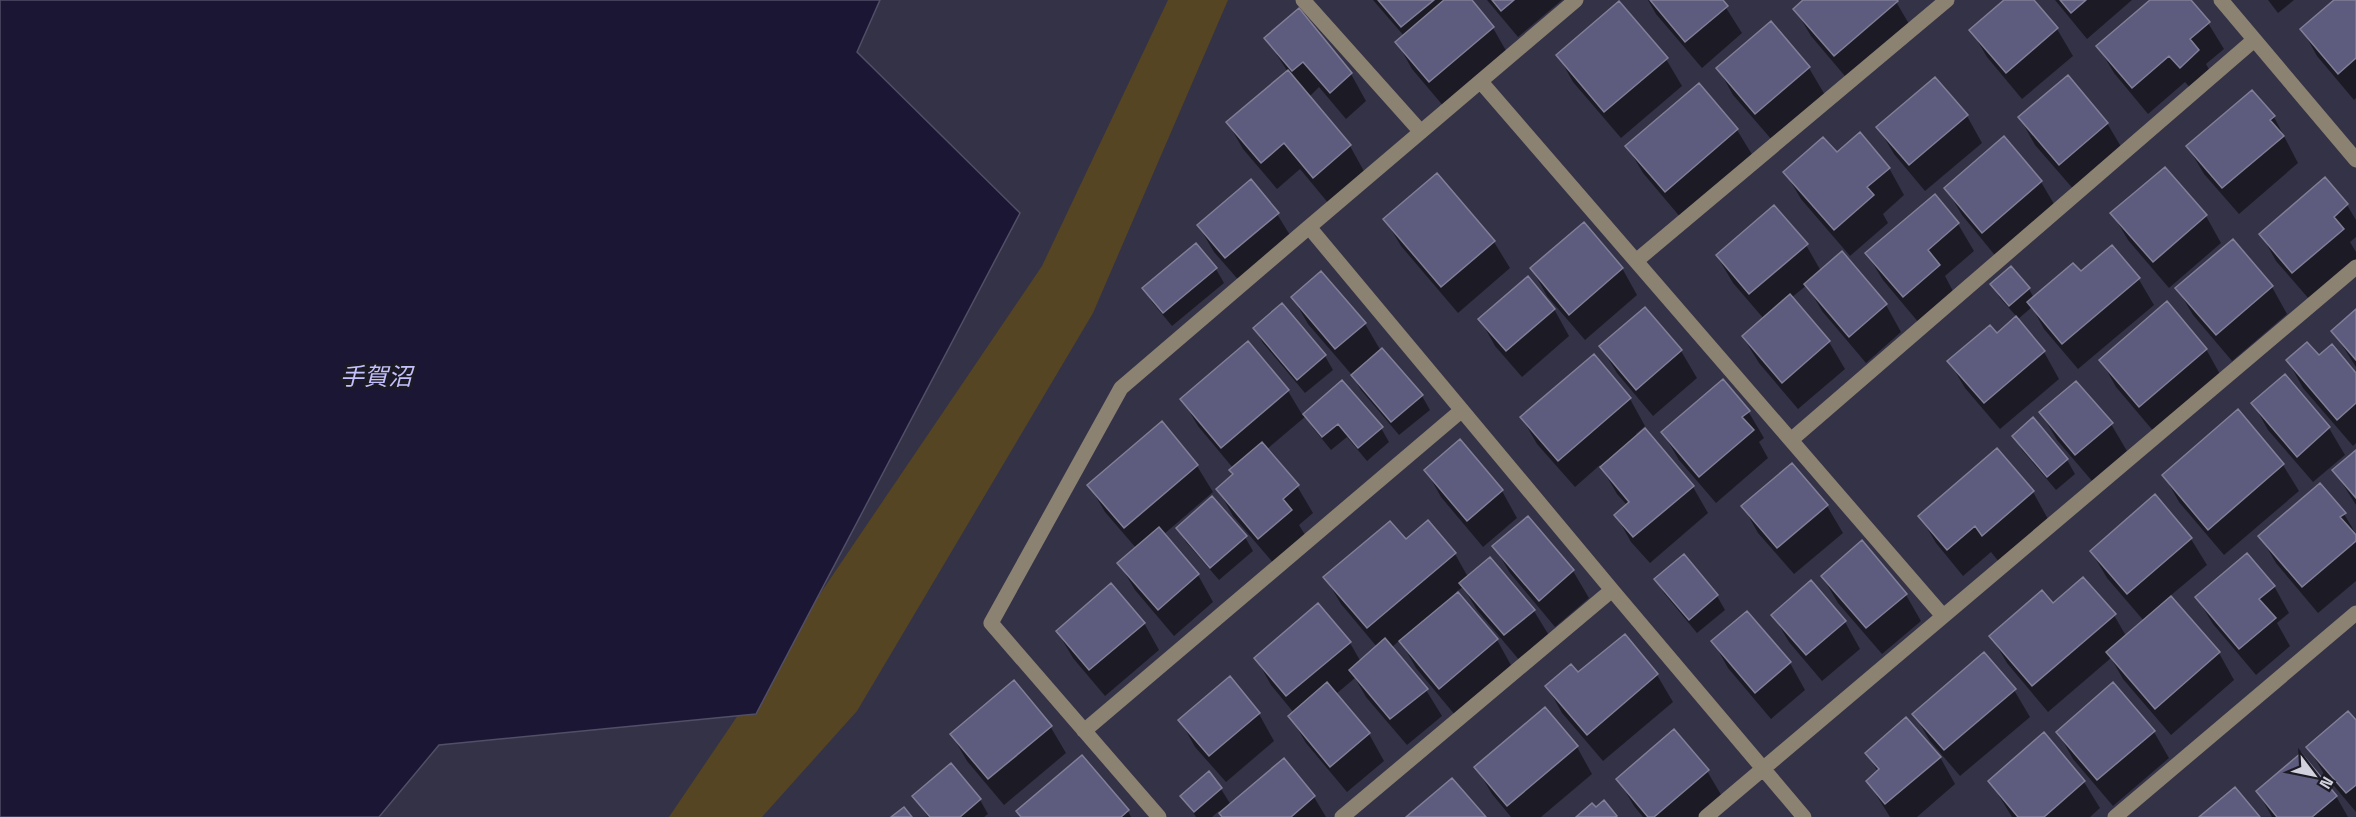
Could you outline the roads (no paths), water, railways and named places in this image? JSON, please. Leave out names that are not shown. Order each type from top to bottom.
[{"type":"street","points":[[1303,0],[1421,132]]},
{"type":"street","points":[[1159,817],[991,623],[1121,388],[1576,0]]},
{"type":"street","points":[[1636,261],[1947,0]]},
{"type":"street","points":[[2221,0],[2356,160]]},
{"type":"street","points":[[1791,440],[2254,40]]},
{"type":"street","points":[[1481,82],[1942,616]]},
{"type":"street","points":[[1309,227],[1804,817]]},
{"type":"street","points":[[1707,817],[2356,267]]},
{"type":"street","points":[[1084,731],[1462,410]]},
{"type":"street","points":[[1342,817],[1612,590]]},
{"type":"street","points":[[2121,815],[2356,613]]},
{"type":"water","name":"手賀沼","points":[[0,0],[880,0],[857,52],[1020,213],[756,714],[439,745],[379,817],[0,817]]}]
